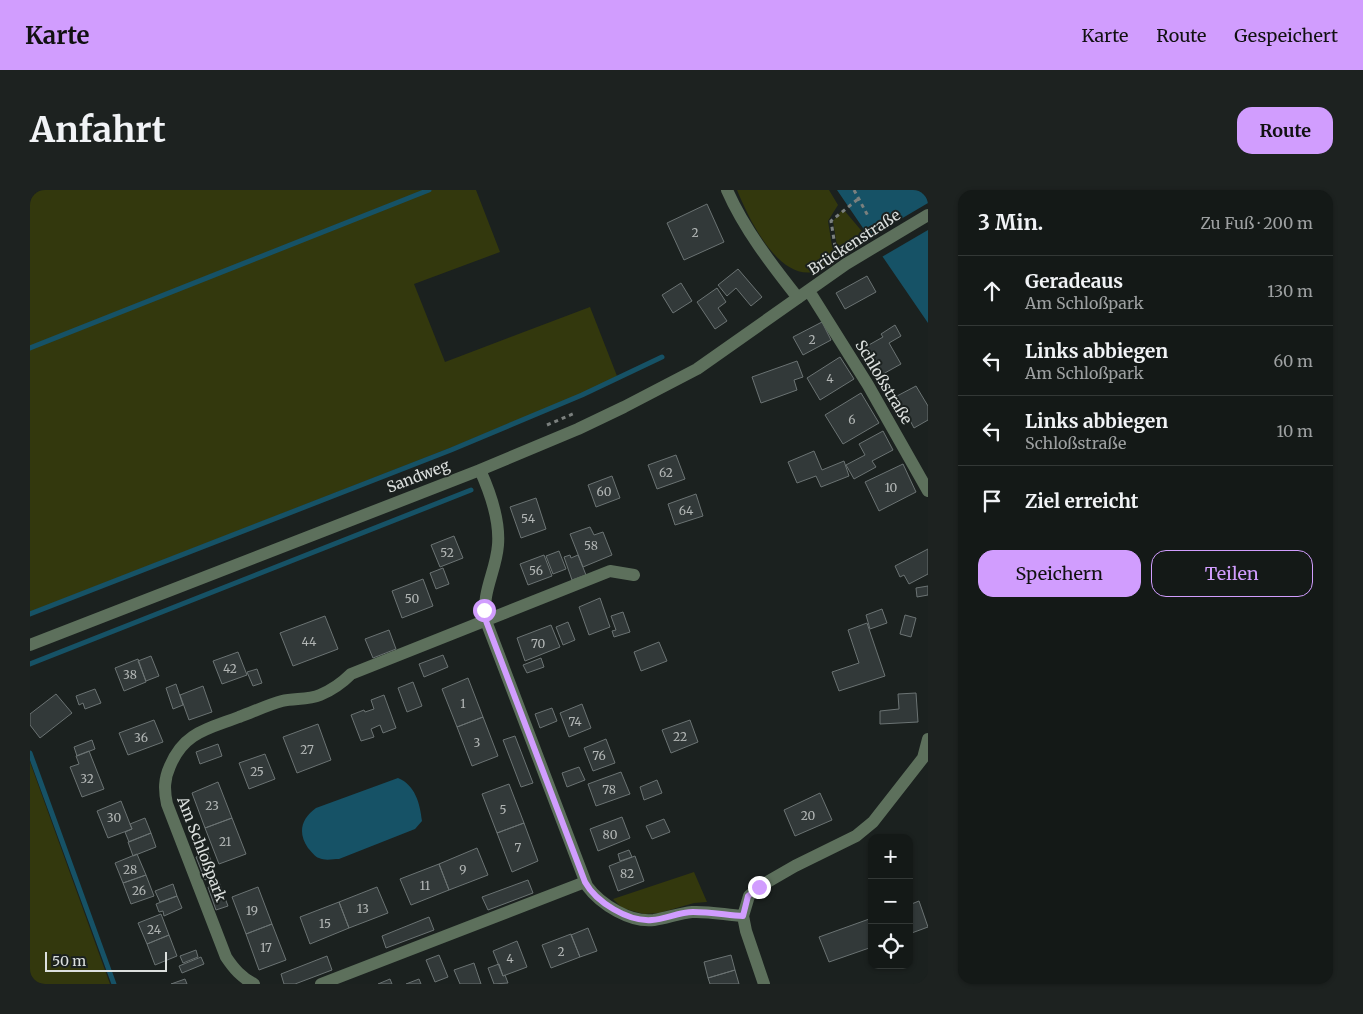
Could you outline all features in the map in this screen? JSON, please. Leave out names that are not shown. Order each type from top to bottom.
[{"type":"street","points":[[727,190],[745,226],[798,298]]},
{"type":"street","name":"Brückenstraße","points":[[798,298],[850,261],[928,215]]},
{"type":"street","name":"Schloßstraße","points":[[809,291],[868,385],[928,491]]},
{"type":"street","name":"Sandweg","points":[[30,645],[480,470],[578,429],[624,408],[697,369],[798,298]]},
{"type":"street","points":[[480,470],[495,515],[498,537],[498,545],[485,598],[484,610],[486,621],[585,882],[593,895],[601,901],[641,920],[652,920],[692,912],[743,916]]},
{"type":"street","name":"Am Schloßpark","points":[[254,984],[239,974],[226,957],[167,804],[165,782],[172,761],[185,742],[198,733],[283,701],[318,697],[338,686],[351,674],[610,571],[634,575]]},
{"type":"street","points":[[764,984],[746,931],[743,916],[748,896],[759,887],[794,866],[856,836],[873,822],[923,758],[928,739]]},
{"type":"street","points":[[321,984],[585,882]]},
{"type":"path","points":[[854,190],[868,216]]},
{"type":"path","points":[[850,261],[835,246],[831,221],[858,199]]},
{"type":"path","points":[[546,425],[581,410]]},
{"type":"green space","points":[[30,190],[424,190],[30,346]]},
{"type":"green space","points":[[432,190],[476,190],[500,252],[414,284],[445,362],[590,307],[617,376],[583,393],[450,448],[30,612],[30,349]]},
{"type":"green space","points":[[737,190],[829,190],[838,205],[828,221],[832,246],[838,254],[813,272],[800,272],[787,266],[776,256],[756,230]]},
{"type":"green space","points":[[843,209],[866,236],[841,251],[837,246],[833,221]]},
{"type":"green space","points":[[30,762],[110,984],[30,984]]},
{"type":"green space","points":[[694,872],[707,902],[694,903],[659,913],[644,914],[622,908],[613,899]]},
{"type":"water","points":[[837,190],[928,190],[928,323]]},
{"type":"water","points":[[398,778],[409,785],[418,801],[422,821],[415,829],[339,859],[321,859],[308,848],[302,831],[304,821],[316,808]]},
{"type":"pier","points":[[928,203],[928,230],[880,258],[867,239]]},
{"type":"building","points":[[707,204],[724,242],[684,260],[667,223]]},
{"type":"building","points":[[738,269],[762,297],[751,306],[736,288],[727,296],[718,285]]},
{"type":"building","points":[[867,276],[876,292],[845,309],[836,293]]},
{"type":"building","points":[[681,283],[692,301],[673,313],[662,295]]},
{"type":"building","points":[[717,288],[726,302],[718,308],[727,321],[715,329],[697,302]]},
{"type":"building","points":[[822,322],[831,340],[803,355],[793,337]]},
{"type":"building","points":[[895,325],[901,336],[889,343],[901,364],[883,374],[867,346],[883,337],[881,334]]},
{"type":"building","points":[[840,357],[854,379],[820,400],[807,378]]},
{"type":"building","points":[[797,361],[803,377],[794,380],[797,390],[761,403],[752,377]]},
{"type":"building","points":[[916,386],[928,406],[928,420],[914,428],[897,396]]},
{"type":"building","points":[[861,393],[879,423],[843,444],[825,415]]},
{"type":"building","points":[[883,431],[893,450],[872,461],[876,467],[854,479],[846,465],[865,455],[859,444]]},
{"type":"building","points":[[814,451],[822,470],[844,461],[849,476],[821,487],[816,476],[797,483],[788,462]]},
{"type":"building","points":[[676,455],[685,479],[657,489],[648,465]]},
{"type":"building","points":[[903,464],[916,492],[879,511],[865,482]]},
{"type":"building","points":[[612,476],[620,498],[596,507],[588,485]]},
{"type":"building","points":[[696,494],[703,516],[675,525],[668,504]]},
{"type":"building","points":[[536,498],[546,529],[521,538],[510,507]]},
{"type":"building","points":[[590,527],[594,535],[603,532],[612,555],[583,567],[570,534]]},
{"type":"building","points":[[454,536],[463,558],[440,567],[431,545]]},
{"type":"building","points":[[928,549],[928,574],[909,584],[904,575],[900,577],[895,566]]},
{"type":"building","points":[[559,551],[566,569],[553,574],[546,556]]},
{"type":"building","points":[[544,555],[552,576],[528,585],[520,564]]},
{"type":"building","points":[[570,555],[571,558],[578,555],[586,575],[572,580],[564,557]]},
{"type":"building","points":[[443,568],[449,584],[436,589],[430,573]]},
{"type":"building","points":[[423,579],[433,606],[402,618],[392,591]]},
{"type":"building","points":[[928,586],[928,595],[917,597],[916,588]]},
{"type":"building","points":[[600,598],[610,627],[589,635],[579,607]]},
{"type":"building","points":[[882,609],[887,623],[870,629],[866,615]]},
{"type":"building","points":[[623,612],[630,632],[614,637],[612,631],[616,630],[611,616]]},
{"type":"building","points":[[905,615],[916,618],[911,637],[900,634]]},
{"type":"building","points":[[325,616],[338,649],[293,666],[280,633]]},
{"type":"building","points":[[568,622],[575,640],[563,645],[556,627]]},
{"type":"building","points":[[867,623],[885,676],[839,691],[832,672],[859,663],[848,630]]},
{"type":"building","points":[[551,625],[560,647],[525,661],[517,638]]},
{"type":"building","points":[[389,630],[396,649],[373,658],[365,639]]},
{"type":"building","points":[[659,642],[667,661],[641,671],[634,652]]},
{"type":"building","points":[[238,652],[247,675],[222,684],[213,661]]},
{"type":"building","points":[[443,655],[448,667],[424,677],[419,664]]},
{"type":"building","points":[[151,656],[159,676],[146,681],[138,661]]},
{"type":"building","points":[[541,658],[544,667],[527,673],[523,665]]},
{"type":"building","points":[[138,659],[146,682],[124,691],[115,668]]},
{"type":"building","points":[[257,669],[262,683],[253,686],[247,672]]},
{"type":"building","points":[[468,678],[483,717],[457,727],[442,689]]},
{"type":"building","points":[[413,682],[422,706],[407,712],[398,688]]},
{"type":"building","points":[[176,684],[183,705],[173,709],[166,688]]},
{"type":"building","points":[[203,686],[212,712],[189,720],[180,695]]},
{"type":"building","points":[[95,689],[101,703],[85,709],[83,703],[79,705],[76,696]]},
{"type":"building","points":[[916,693],[918,722],[880,724],[880,711],[899,709],[898,694]]},
{"type":"building","points":[[56,694],[72,713],[40,738],[30,725],[30,714]]},
{"type":"building","points":[[384,695],[396,728],[383,733],[380,725],[371,729],[374,737],[361,741],[351,715],[364,710],[365,712],[374,709],[371,700]]},
{"type":"building","points":[[582,704],[591,728],[569,737],[560,713]]},
{"type":"building","points":[[552,708],[557,721],[540,728],[535,714]]},
{"type":"building","points":[[483,717],[498,756],[472,766],[457,727]]},
{"type":"building","points":[[154,720],[163,742],[128,755],[119,733]]},
{"type":"building","points":[[690,720],[698,742],[671,753],[662,730]]},
{"type":"building","points":[[318,724],[331,760],[297,773],[283,737]]},
{"type":"building","points":[[515,736],[533,783],[521,787],[503,740]]},
{"type":"building","points":[[606,739],[615,763],[593,771],[584,748]]},
{"type":"building","points":[[92,740],[95,749],[77,756],[74,747]]},
{"type":"building","points":[[218,744],[222,756],[200,764],[196,752]]},
{"type":"building","points":[[89,751],[104,789],[82,797],[70,767],[79,764],[76,756]]},
{"type":"building","points":[[265,754],[275,779],[249,789],[239,763]]},
{"type":"building","points":[[579,767],[585,780],[567,787],[562,773]]},
{"type":"building","points":[[621,772],[630,794],[596,806],[588,784]]},
{"type":"building","points":[[657,780],[662,793],[644,800],[640,787]]},
{"type":"building","points":[[218,782],[232,818],[205,828],[192,793]]},
{"type":"building","points":[[509,784],[524,823],[497,833],[482,794]]},
{"type":"building","points":[[820,793],[832,820],[795,836],[784,810]]},
{"type":"building","points":[[121,801],[132,829],[108,838],[97,811]]},
{"type":"building","points":[[622,817],[630,838],[598,851],[590,829]]},
{"type":"building","points":[[145,818],[151,833],[129,842],[125,832],[132,829],[130,824]]},
{"type":"building","points":[[232,818],[246,854],[219,864],[205,828]]},
{"type":"building","points":[[664,819],[670,832],[652,839],[646,826]]},
{"type":"building","points":[[524,823],[538,861],[512,872],[497,833]]},
{"type":"building","points":[[151,833],[156,847],[133,856],[128,842]]},
{"type":"building","points":[[477,848],[488,875],[449,890],[439,864]]},
{"type":"building","points":[[629,850],[632,857],[620,861],[618,854]]},
{"type":"building","points":[[208,852],[216,875],[205,880],[196,857]]},
{"type":"building","points":[[137,854],[146,875],[123,883],[115,863]]},
{"type":"building","points":[[635,856],[644,881],[618,891],[609,866]]},
{"type":"building","points":[[439,864],[449,890],[411,905],[400,879]]},
{"type":"building","points":[[146,875],[154,896],[131,904],[123,883]]},
{"type":"building","points":[[528,880],[533,893],[488,910],[482,897]]},
{"type":"building","points":[[219,882],[228,906],[216,910],[208,887]]},
{"type":"building","points":[[173,884],[177,896],[160,902],[155,891]]},
{"type":"building","points":[[258,887],[272,924],[246,934],[232,897]]},
{"type":"building","points":[[377,887],[388,913],[349,928],[339,902]]},
{"type":"building","points":[[177,896],[182,908],[164,916],[163,911],[159,912],[156,904]]},
{"type":"building","points":[[919,901],[928,927],[913,933],[913,924],[913,903]]},
{"type":"building","points":[[339,902],[349,928],[310,944],[300,917]]},
{"type":"building","points":[[161,914],[169,935],[147,944],[138,923]]},
{"type":"building","points":[[429,917],[434,930],[386,948],[382,936]]},
{"type":"building","points":[[868,919],[868,948],[829,962],[819,937]]},
{"type":"building","points":[[272,924],[286,960],[259,970],[246,934]]},
{"type":"building","points":[[588,928],[597,951],[580,957],[571,935]]},
{"type":"building","points":[[571,934],[580,957],[551,968],[542,945]]},
{"type":"building","points":[[169,935],[177,956],[155,965],[147,944]]},
{"type":"building","points":[[517,941],[527,967],[503,976],[493,951]]},
{"type":"building","points":[[196,950],[198,957],[183,963],[180,956]]},
{"type":"building","points":[[439,955],[448,977],[435,982],[426,960]]},
{"type":"building","points":[[731,955],[735,970],[708,978],[704,962]]},
{"type":"building","points":[[327,956],[332,970],[295,984],[284,984],[281,974]]},
{"type":"building","points":[[201,957],[204,964],[182,973],[179,966]]},
{"type":"building","points":[[474,963],[481,984],[460,984],[454,970]]},
{"type":"building","points":[[499,964],[503,976],[505,975],[508,983],[494,984],[488,968]]},
{"type":"building","points":[[735,970],[739,984],[710,984],[708,978]]},
{"type":"building","points":[[185,979],[187,984],[171,984]]},
{"type":"building","points":[[390,979],[392,984],[378,984]]},
{"type":"building","points":[[419,979],[421,984],[406,984]]},
{"type":"waterway","points":[[30,348],[429,190]]},
{"type":"waterway","points":[[30,614],[451,450],[582,395],[662,357]]},
{"type":"waterway","points":[[30,664],[471,490]]},
{"type":"waterway","points":[[30,753],[114,984]]},
{"type":"route","points":[[484,610],[486,621],[585,882],[593,895],[611,907],[641,920],[666,918],[692,912],[743,916],[748,896],[759,887]]}]
